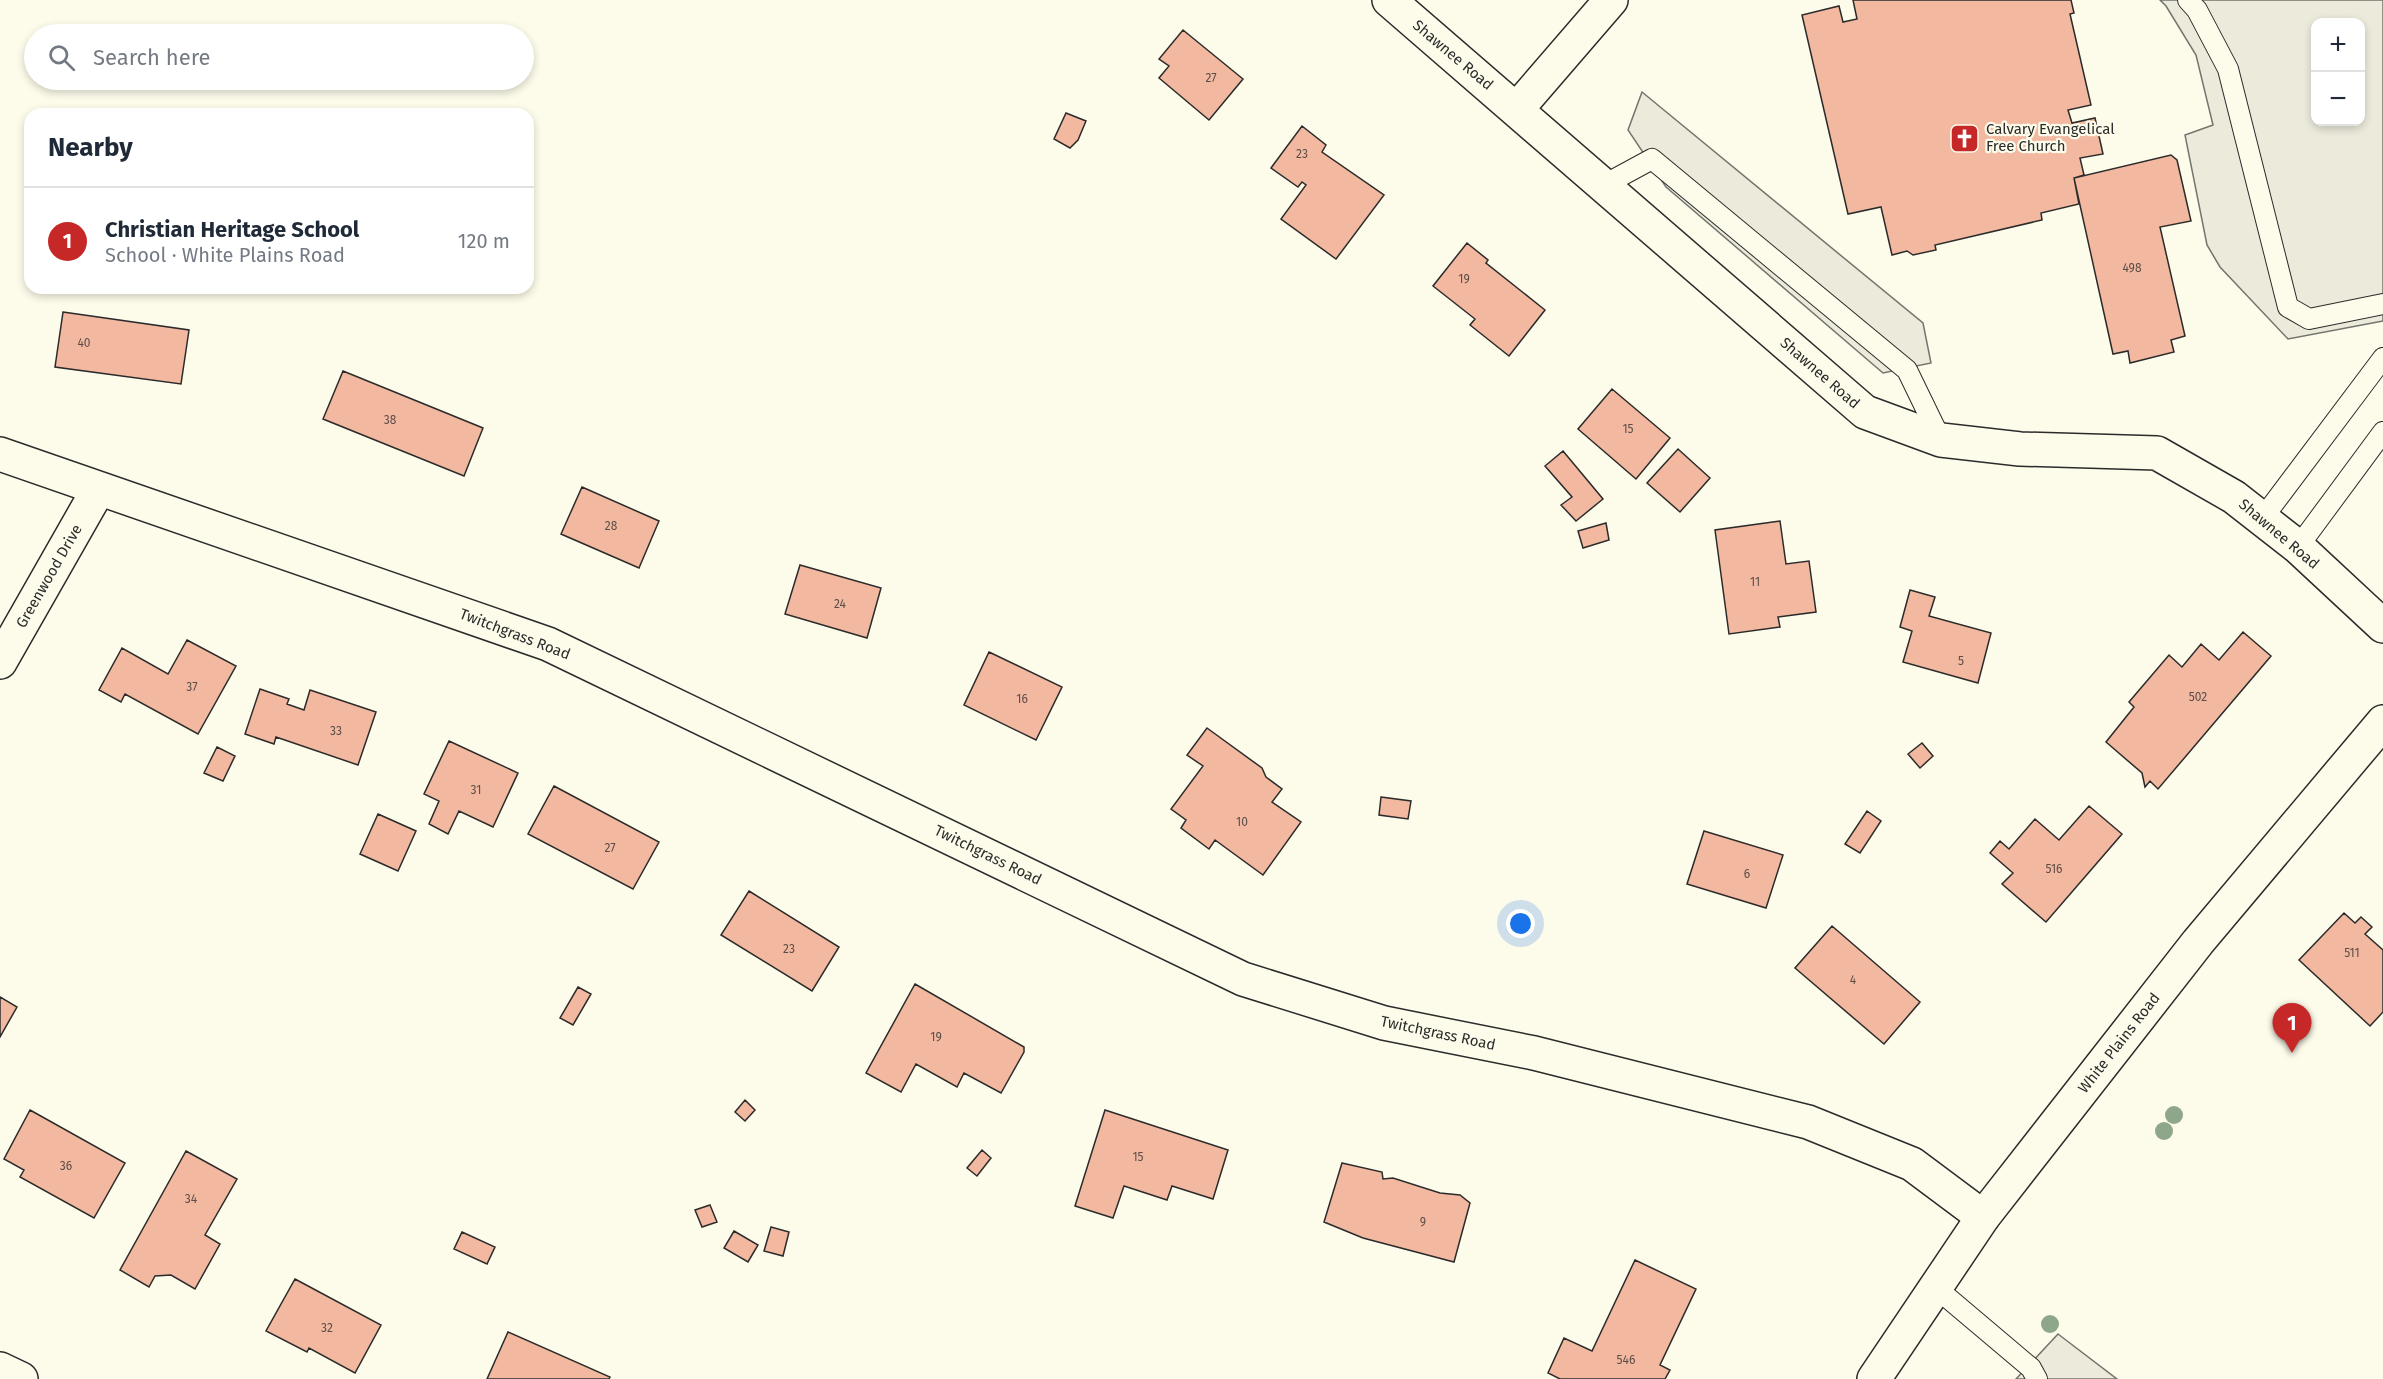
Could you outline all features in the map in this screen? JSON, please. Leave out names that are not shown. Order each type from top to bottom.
[{"type":"street","name":"Shawnee Road","points":[[1389,0],[1865,412],[1941,440],[2020,449],[2157,453],[2234,497],[2298,547],[2383,626]]},
{"type":"street","points":[[1517,109],[1611,0]]},
{"type":"street","name":"Twitchgrass Road","points":[[0,454],[98,490],[548,644],[1243,979],[1384,1023],[1534,1053],[1808,1122],[1912,1164],[1983,1217]]},
{"type":"street","name":"Greenwood Drive","points":[[0,662],[98,490]]},
{"type":"street","name":"White Plains Road","points":[[1874,1379],[1983,1217],[2198,942],[2383,722]]},
{"type":"street","points":[[0,1369],[21,1379]]},
{"type":"lane","points":[[2188,0],[2197,10],[2228,69],[2288,307],[2309,319],[2383,304]]},
{"type":"lane","points":[[1604,184],[1652,159],[1907,370],[1941,440]]},
{"type":"lane","points":[[2262,519],[2383,358]]},
{"type":"lane","points":[[2298,547],[2383,432]]},
{"type":"lane","points":[[1935,1287],[2031,1375]]},
{"type":"shaded area","points":[[2160,0],[2383,0],[2383,321],[2288,339],[2220,267],[2207,245],[2185,135],[2213,125],[2196,55]]},
{"type":"shaded area","points":[[1642,92],[1923,323],[1931,363],[1883,373],[1666,187],[1628,130]]},
{"type":"shaded area","points":[[2058,1334],[2117,1379],[2016,1379]]},
{"type":"building","name":"Calvary Evangelical Free Church","points":[[1853,0],[2071,0],[2074,13],[2070,14],[2091,105],[2068,110],[2072,123],[2095,118],[2103,154],[2080,158],[2084,175],[2074,178],[2079,204],[2041,213],[2042,220],[1935,245],[1936,250],[1913,255],[1907,251],[1892,255],[1881,207],[1848,214],[1802,15],[1839,6],[1843,22],[1857,19]]},
{"type":"building","points":[[1183,30],[1243,79],[1209,120],[1159,78],[1169,66],[1159,59]]},
{"type":"building","points":[[1066,113],[1086,121],[1078,140],[1070,148],[1054,139]]},
{"type":"building","points":[[1302,126],[1326,145],[1322,152],[1384,195],[1336,259],[1281,219],[1306,185],[1302,182],[1298,187],[1271,168]]},
{"type":"building","points":[[2171,155],[2177,160],[2191,221],[2160,227],[2185,336],[2171,340],[2174,352],[2130,363],[2128,351],[2113,354],[2074,178]]},
{"type":"building","points":[[1467,243],[1488,260],[1486,263],[1545,310],[1509,356],[1470,325],[1475,319],[1433,286]]},
{"type":"building","points":[[63,312],[189,330],[181,384],[55,367]]},
{"type":"building","points":[[343,371],[483,428],[464,476],[323,419]]},
{"type":"building","points":[[1612,389],[1670,438],[1636,479],[1578,429]]},
{"type":"building","points":[[1678,449],[1710,478],[1680,512],[1647,483]]},
{"type":"building","points":[[1563,451],[1603,499],[1576,521],[1561,505],[1572,497],[1545,466]]},
{"type":"building","points":[[582,487],[659,521],[639,568],[561,534]]},
{"type":"building","points":[[1780,521],[1786,564],[1809,561],[1816,612],[1778,617],[1780,627],[1729,634],[1715,530]]},
{"type":"building","points":[[1606,523],[1609,540],[1583,548],[1578,531]]},
{"type":"building","points":[[800,565],[881,588],[867,638],[785,614]]},
{"type":"building","points":[[1910,590],[1935,597],[1929,616],[1991,633],[1978,683],[1903,662],[1912,631],[1900,627]]},
{"type":"building","points":[[2243,632],[2271,656],[2158,789],[2150,781],[2145,787],[2142,773],[2106,742],[2134,707],[2129,702],[2169,655],[2182,667],[2201,644],[2219,660]]},
{"type":"building","points":[[187,640],[236,666],[198,734],[125,694],[121,702],[99,690],[122,648],[168,674]]},
{"type":"building","points":[[989,652],[1062,687],[1036,740],[964,705]]},
{"type":"building","points":[[260,689],[289,699],[287,704],[304,710],[310,690],[376,712],[358,765],[276,737],[274,744],[245,734]]},
{"type":"building","points":[[1207,728],[1262,768],[1266,777],[1282,789],[1272,802],[1301,822],[1263,875],[1215,840],[1209,849],[1181,828],[1186,820],[1171,809],[1203,766],[1187,755]]},
{"type":"building","points":[[449,741],[518,773],[493,827],[459,811],[448,834],[429,824],[439,801],[424,794]]},
{"type":"building","points":[[1922,743],[1933,756],[1920,768],[1908,754]]},
{"type":"building","points":[[217,747],[235,756],[223,781],[204,773]]},
{"type":"building","points":[[554,786],[659,842],[633,889],[528,834]]},
{"type":"building","points":[[1381,797],[1411,801],[1408,819],[1379,815]]},
{"type":"building","points":[[2089,806],[2122,834],[2046,922],[2002,884],[2013,873],[1990,853],[2000,841],[2009,849],[2035,819],[2059,840]]},
{"type":"building","points":[[1867,811],[1881,821],[1860,853],[1845,844]]},
{"type":"building","points":[[378,814],[416,831],[398,871],[360,854]]},
{"type":"building","points":[[1704,831],[1783,855],[1766,908],[1687,884]]},
{"type":"building","points":[[749,891],[839,947],[812,991],[721,935]]},
{"type":"building","points":[[2344,913],[2355,923],[2361,917],[2372,927],[2365,934],[2383,950],[2383,1012],[2370,1026],[2299,960]]},
{"type":"building","points":[[1832,926],[1920,1002],[1884,1044],[1795,968]]},
{"type":"building","points":[[915,984],[1024,1047],[1024,1052],[1001,1093],[964,1073],[957,1087],[916,1064],[901,1092],[866,1073]]},
{"type":"building","points":[[578,987],[591,994],[573,1025],[560,1018]]},
{"type":"building","points":[[0,997],[17,1007],[0,1037]]},
{"type":"building","points":[[745,1100],[755,1110],[745,1121],[735,1112]]},
{"type":"building","points":[[30,1110],[125,1163],[94,1218],[20,1177],[24,1170],[4,1159]]},
{"type":"building","points":[[1105,1110],[1228,1150],[1213,1199],[1172,1186],[1167,1200],[1124,1186],[1113,1218],[1075,1206]]},
{"type":"building","points":[[982,1150],[991,1158],[977,1176],[967,1168]]},
{"type":"building","points":[[186,1151],[237,1179],[205,1235],[220,1244],[195,1289],[171,1275],[155,1276],[149,1287],[120,1270]]},
{"type":"building","points":[[1342,1163],[1382,1172],[1383,1179],[1393,1178],[1440,1193],[1460,1195],[1470,1203],[1454,1262],[1363,1238],[1324,1222]]},
{"type":"building","points":[[710,1205],[717,1222],[702,1227],[695,1210]]},
{"type":"building","points":[[771,1227],[789,1232],[783,1256],[764,1251]]},
{"type":"building","points":[[734,1231],[758,1245],[748,1262],[724,1248]]},
{"type":"building","points":[[462,1232],[495,1247],[487,1264],[454,1249]]},
{"type":"building","points":[[1635,1260],[1696,1289],[1660,1365],[1670,1370],[1665,1379],[1560,1379],[1548,1373],[1564,1338],[1592,1351]]},
{"type":"building","points":[[295,1279],[381,1325],[355,1373],[309,1348],[307,1352],[266,1331]]},
{"type":"building","points":[[508,1332],[610,1377],[609,1379],[487,1379]]},
{"type":"place","name":"Calvary Evangelical Free Church","points":[[1965,138]]},
{"type":"place","name":"Christian Heritage School","points":[[2292,1053]]}]
